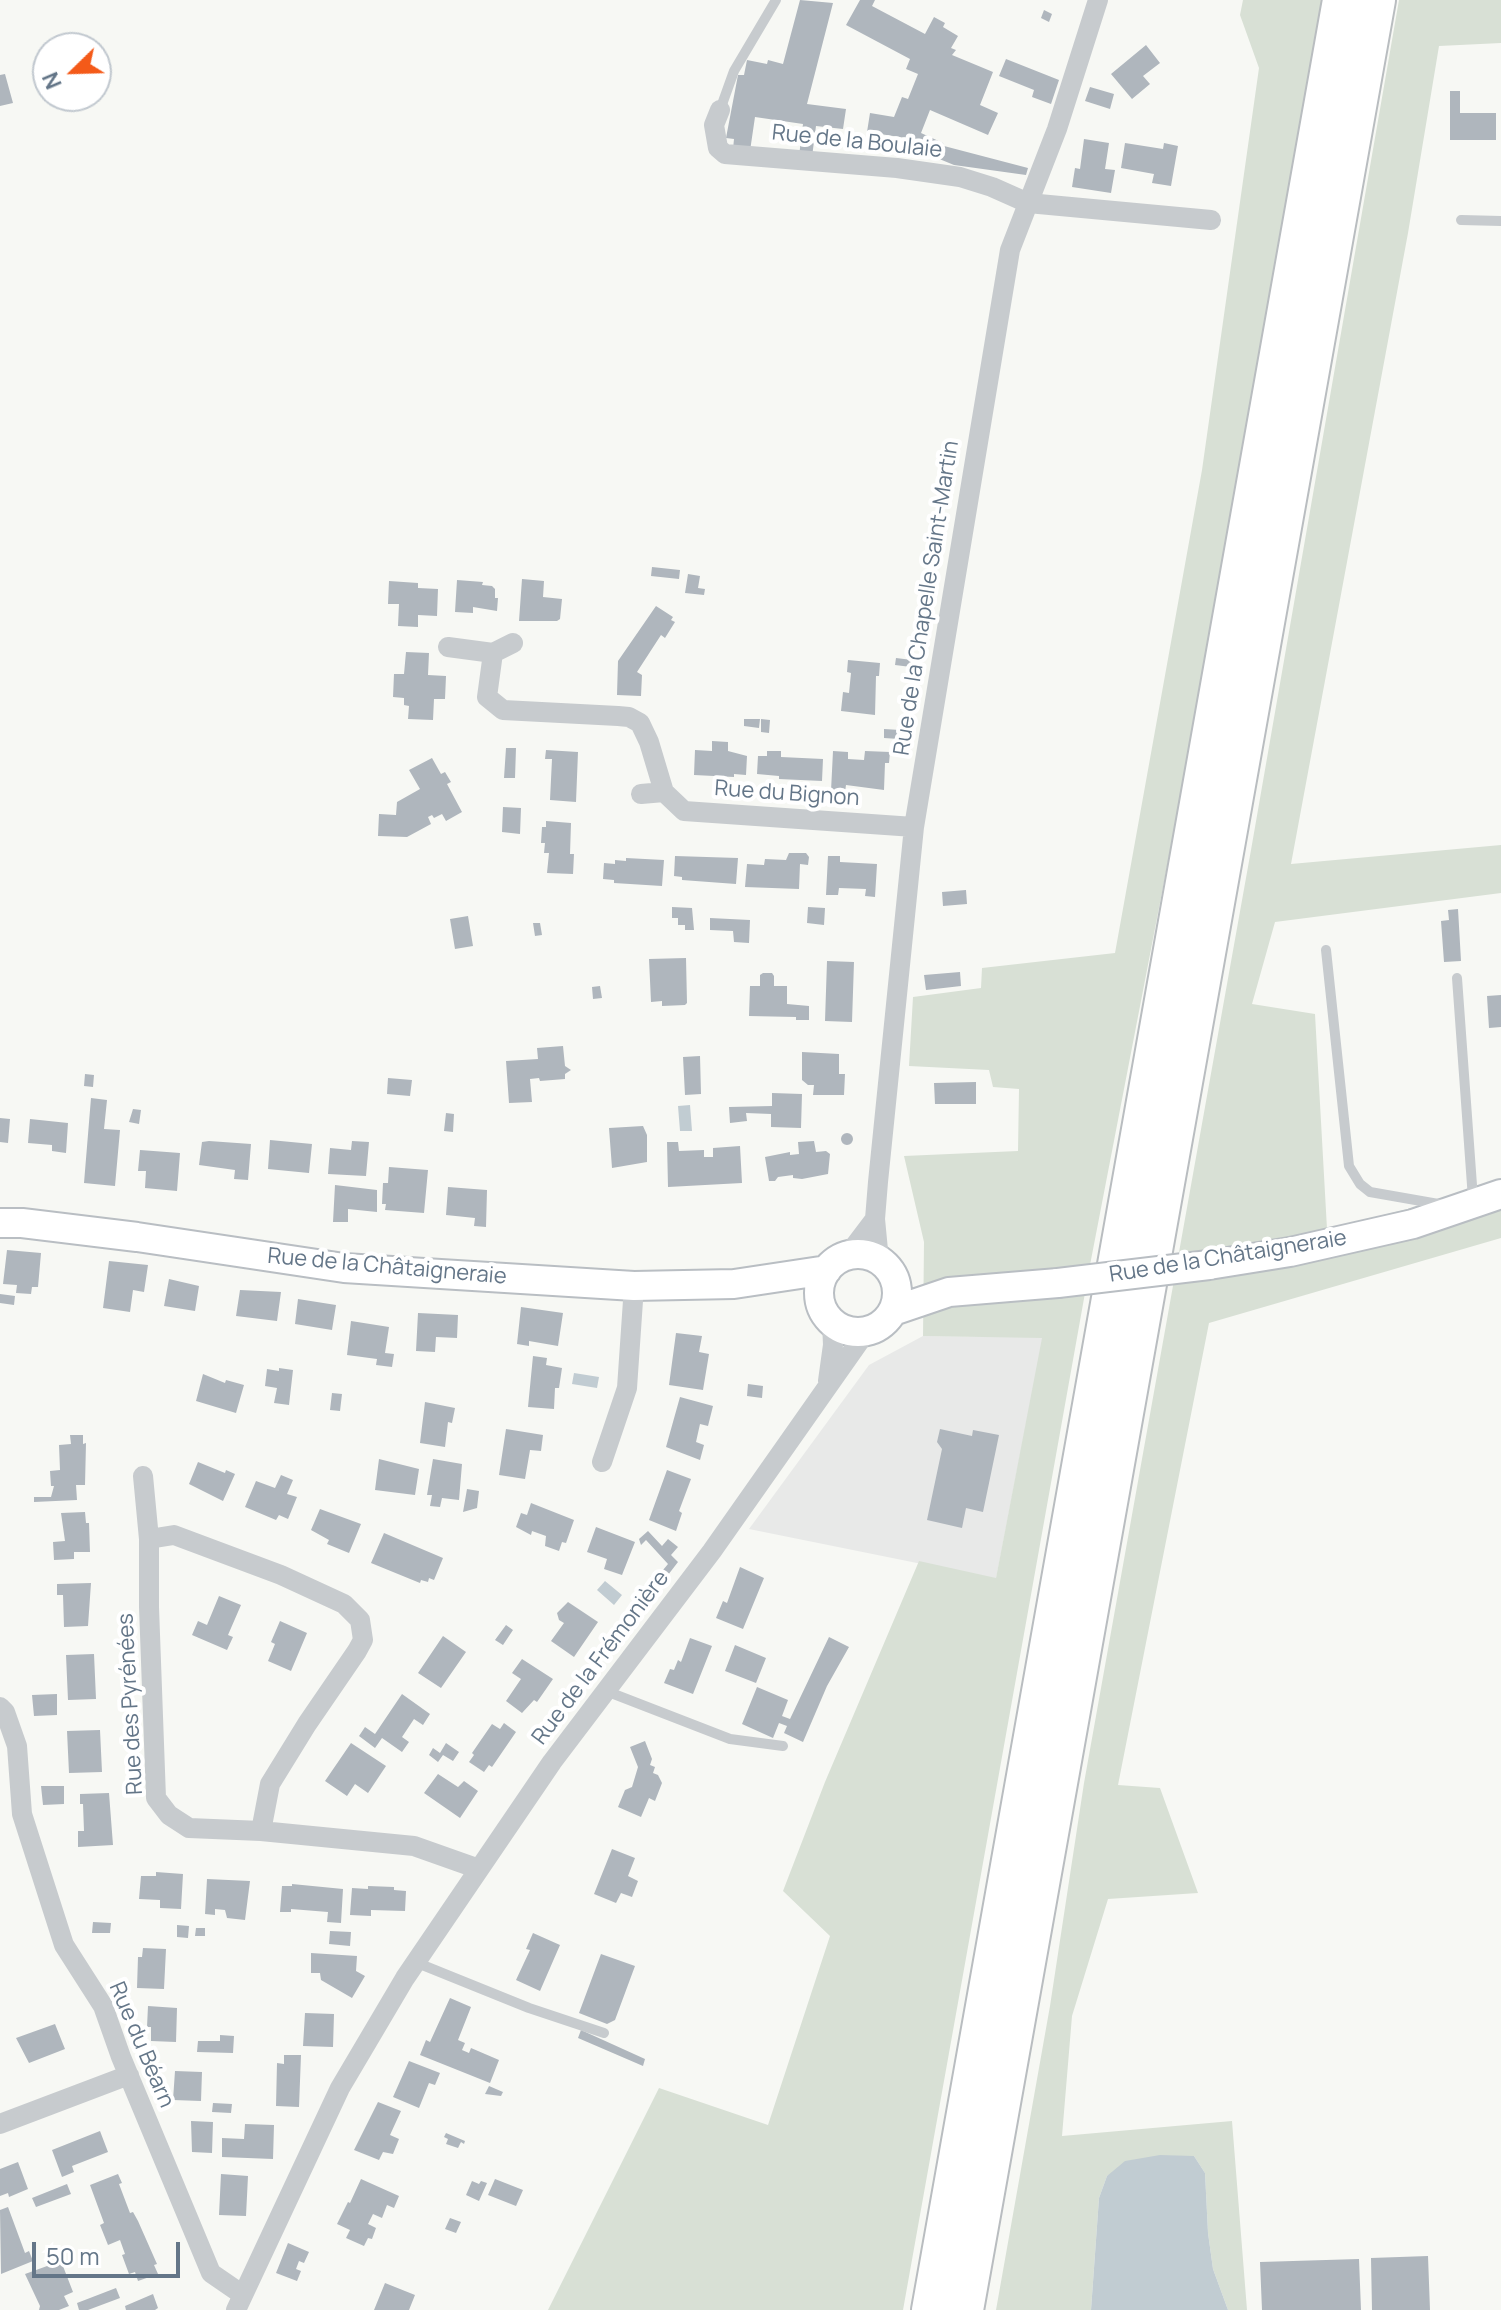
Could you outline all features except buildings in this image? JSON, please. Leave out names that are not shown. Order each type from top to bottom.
[{"type":"highway","points":[[930,2310],[1341,0]]},
{"type":"highway","points":[[965,2310],[1377,0]]},
{"type":"street","name":"Rue de la Chapelle Saint-Martin","points":[[886,1268],[875,1219],[914,827],[1010,250],[1057,129],[1098,0]]},
{"type":"street","name":"Rue de la Boulaie","points":[[720,110],[714,125],[718,148],[725,154],[897,168],[960,177],[1028,203]]},
{"type":"street","points":[[1028,203],[1211,220]]},
{"type":"street","points":[[448,647],[493,653],[513,643]]},
{"type":"street","points":[[493,653],[487,697],[503,710],[629,717],[640,723],[664,792],[641,794]]},
{"type":"street","name":"Rue du Bignon","points":[[664,792],[684,811],[914,827]]},
{"type":"street","name":"Rue de la Châtaigneraie","points":[[866,1332],[886,1321],[893,1311],[949,1292],[1058,1283],[1290,1252],[1382,1231],[1501,1194]]},
{"type":"street","points":[[826,1310],[822,1279],[875,1219]]},
{"type":"street","name":"Rue de la Châtaigneraie","points":[[0,1223],[137,1237],[344,1268],[634,1286],[734,1284],[776,1278],[837,1263],[858,1254],[949,1292]]},
{"type":"street","points":[[886,1268],[897,1288],[893,1311]]},
{"type":"street","points":[[776,1278],[826,1310],[842,1329],[866,1332]]},
{"type":"street","points":[[602,1462],[627,1388],[634,1286]]},
{"type":"street","name":"Rue de la Frémonière","points":[[826,1310],[833,1345],[827,1385]]},
{"type":"street","name":"Rue de la Frémonière","points":[[239,2303],[340,2088],[415,1962],[552,1762],[712,1551],[866,1332]]},
{"type":"street","name":"Rue des Pyrénées","points":[[143,1476],[149,1539],[156,1798],[169,1815],[189,1828],[261,1831],[414,1846],[479,1869]]},
{"type":"street","points":[[149,1539],[174,1535],[281,1575],[344,1604],[360,1620],[363,1640],[357,1651],[270,1784],[261,1831]]},
{"type":"street","name":"Rue du Béarn","points":[[0,1707],[5,1712],[17,1746],[22,1814],[64,1945],[103,2006],[211,2273],[239,2303]]},
{"type":"street","points":[[0,2124],[129,2075]]},
{"type":"lane","points":[[720,110],[734,71],[776,0]]},
{"type":"lane","points":[[1461,220],[1501,221]]},
{"type":"lane","points":[[1326,950],[1349,1166],[1360,1184],[1370,1192],[1467,1206],[1457,978]]},
{"type":"lane","points":[[606,1691],[730,1739],[783,1746]]},
{"type":"lane","points":[[415,1962],[529,2008],[604,2033]]},
{"type":"shaded area","points":[[1243,0],[1323,0],[1169,856],[1090,1265],[903,2310],[548,2310],[659,2088],[768,2125],[830,1936],[783,1891],[825,1782],[919,1561],[996,1578],[1042,1338],[923,1336],[924,1242],[904,1156],[1018,1151],[1019,1089],[993,1087],[989,1070],[909,1066],[913,997],[981,988],[982,968],[1115,953],[1202,470],[1259,68],[1240,15]]},
{"type":"shaded area","points":[[1399,0],[1501,0],[1501,43],[1439,46],[1408,233],[1291,864],[1501,845],[1501,893],[1275,922],[1252,1004],[1315,1014],[1327,1229],[1456,1197],[1501,1182],[1501,1238],[1209,1323],[1118,1785],[1160,1788],[1198,1893],[1108,1899],[1072,2016],[1062,2136],[1232,2121],[1247,2310],[1228,2310],[1213,2269],[1205,2173],[1194,2156],[1107,2176],[1099,2198],[1091,2310],[996,2310],[1050,2006],[1084,1783]]},
{"type":"shaded area","points":[[690,1105],[692,1131],[680,1131],[678,1106]]},
{"type":"shaded area","points":[[923,1336],[1043,1337],[996,1579],[749,1529],[869,1365]]},
{"type":"shaded area","points":[[574,1373],[599,1377],[597,1388],[572,1384]]},
{"type":"shaded area","points":[[605,1581],[622,1595],[614,1605],[597,1590]]},
{"type":"shaded area","points":[[1160,2155],[1194,2156],[1205,2173],[1213,2269],[1228,2310],[1091,2310],[1099,2198],[1107,2176],[1125,2161]]}]
